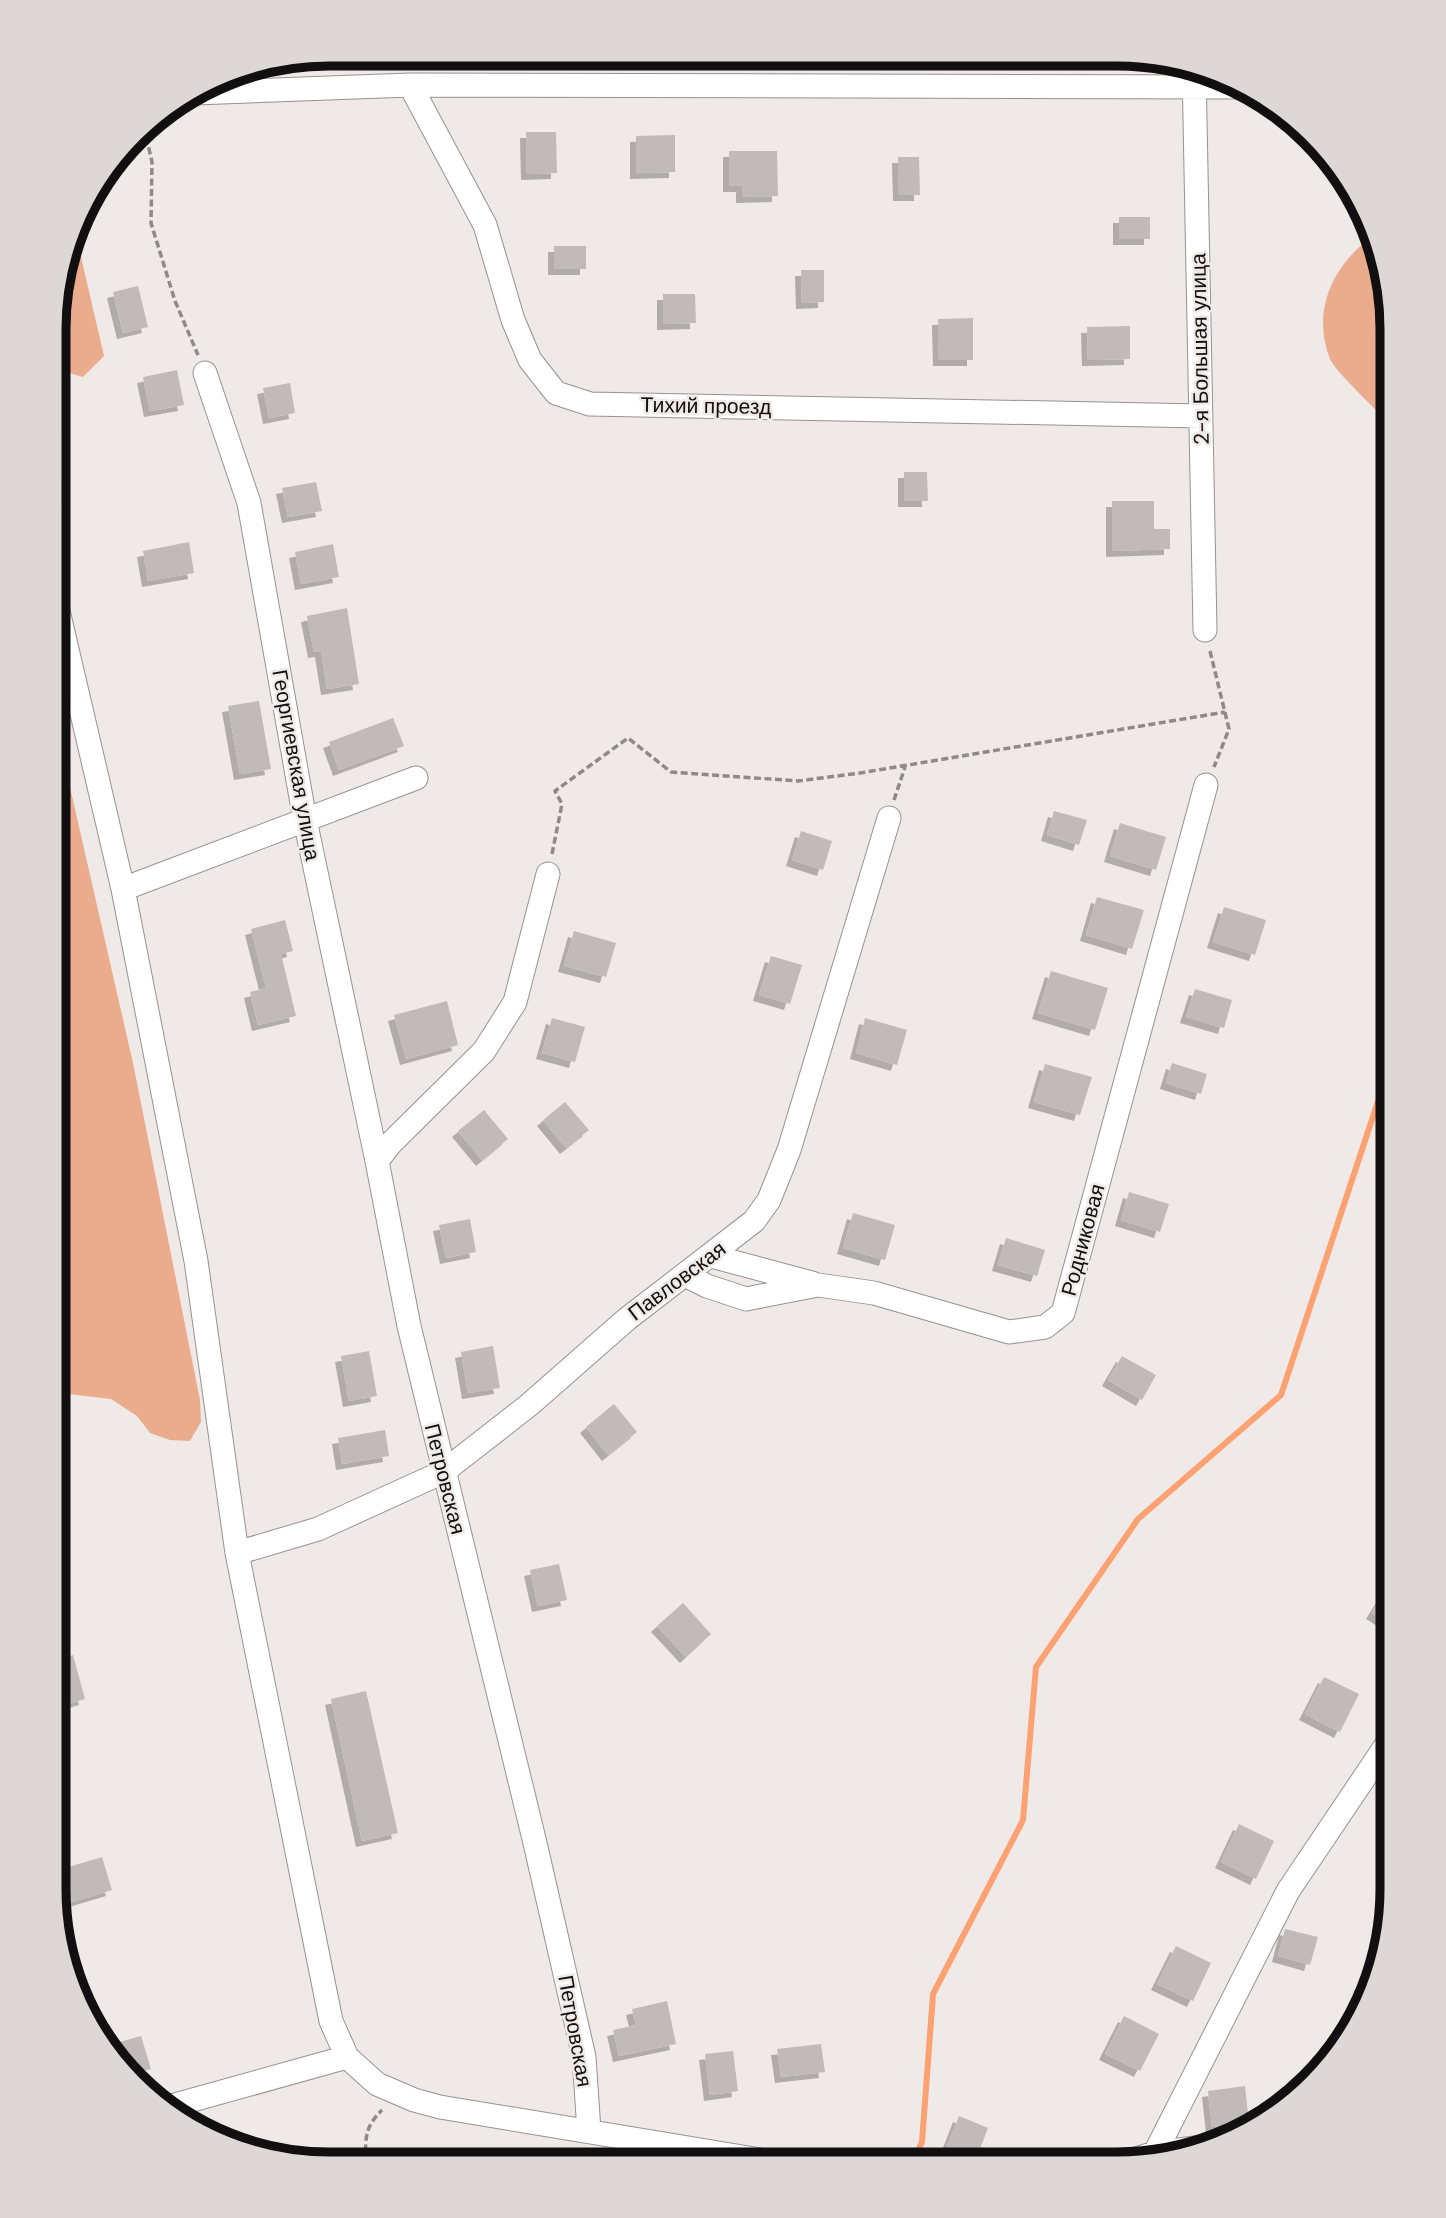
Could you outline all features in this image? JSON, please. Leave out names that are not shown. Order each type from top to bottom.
[{"type":"street","points":[[217,92],[410,85],[1191,77]]},
{"type":"street","name":"2-я Большая улица","points":[[1194,78],[1205,630]]},
{"type":"street","name":"Тихий проезд","points":[[410,85],[485,225],[513,320],[530,360],[556,393],[590,404],[1201,416]]},
{"type":"street","name":"Георгиевская улица","points":[[205,373],[249,503],[305,820],[377,1161]]},
{"type":"street","points":[[66,645],[123,889],[195,1261],[237,1553],[331,2021],[347,2057],[377,2084],[414,2100],[440,2107],[713,2152]]},
{"type":"street","points":[[123,889],[416,778]]},
{"type":"street","name":"Родниковая","points":[[685,1275],[746,1300],[818,1285],[874,1293],[1009,1332],[1045,1327],[1063,1313],[1206,785]]},
{"type":"street","name":"Павловская","points":[[237,1553],[317,1530],[443,1472],[528,1405],[627,1319],[754,1221],[769,1200],[789,1150],[888,818]]},
{"type":"street","points":[[377,1161],[391,1143],[484,1051],[515,1002],[548,874]]},
{"type":"street","name":"Петровская","points":[[377,1161],[409,1326],[532,1829],[581,2043],[589,2131]]},
{"type":"street","points":[[711,1256],[818,1285]]},
{"type":"street","points":[[1158,2148],[1288,1891],[1380,1754]]},
{"type":"street","points":[[179,2104],[347,2057]]},
{"type":"path","points":[[147,140],[152,162],[151,223],[175,301],[205,373]]},
{"type":"path","points":[[1205,630],[1229,729],[1206,785]]},
{"type":"path","points":[[548,874],[562,804],[555,791],[628,738],[671,772],[798,781],[905,766],[1225,712]]},
{"type":"path","points":[[888,818],[905,766]]},
{"type":"path","points":[[366,2152],[370,2123],[398,2093]]},
{"type":"shaded area","points":[[1365,242],[1371,261],[1379,312],[1380,410],[1377,411],[1333,364],[1325,341],[1323,323],[1329,290],[1347,260]]},
{"type":"shaded area","points":[[79,248],[104,356],[83,377],[66,372],[67,312]]},
{"type":"shaded area","points":[[66,770],[133,1063],[200,1400],[201,1422],[190,1441],[170,1440],[150,1433],[137,1416],[111,1399],[68,1394]]},
{"type":"building","points":[[526,132],[556,132],[557,173],[527,174]]},
{"type":"building","points":[[675,135],[675,172],[636,173],[636,136]]},
{"type":"building","points":[[729,151],[777,151],[778,196],[742,197],[742,186],[729,186]]},
{"type":"building","points":[[898,157],[919,157],[920,195],[899,195]]},
{"type":"building","points":[[1119,217],[1150,217],[1150,239],[1119,239]]},
{"type":"building","points":[[554,246],[586,246],[586,269],[554,269]]},
{"type":"building","points":[[801,270],[824,270],[824,302],[802,303]]},
{"type":"building","points":[[138,286],[148,327],[123,333],[113,292]]},
{"type":"building","points":[[663,294],[695,294],[696,323],[663,324]]},
{"type":"building","points":[[973,318],[973,360],[939,360],[938,319]]},
{"type":"building","points":[[1130,326],[1130,359],[1088,360],[1087,327]]},
{"type":"building","points":[[177,370],[184,405],[150,411],[143,377]]},
{"type":"building","points":[[290,383],[295,413],[269,418],[263,388]]},
{"type":"building","points":[[904,472],[927,472],[928,501],[904,501]]},
{"type":"building","points":[[316,482],[322,511],[288,517],[282,488]]},
{"type":"building","points":[[1112,501],[1154,501],[1154,529],[1170,529],[1170,549],[1112,551]]},
{"type":"building","points":[[189,542],[194,573],[148,581],[143,551]]},
{"type":"building","points":[[333,544],[339,577],[301,584],[295,552]]},
{"type":"building","points":[[347,608],[359,684],[327,689],[321,651],[314,652],[307,616]]},
{"type":"building","points":[[259,701],[271,769],[240,774],[228,706]]},
{"type":"building","points":[[393,718],[404,746],[339,770],[329,742]]},
{"type":"building","points":[[1054,811],[1087,820],[1079,845],[1047,835]]},
{"type":"building","points":[[1120,823],[1166,837],[1156,870],[1110,856]]},
{"type":"building","points":[[801,831],[832,841],[823,870],[792,860]]},
{"type":"building","points":[[1097,897],[1144,910],[1132,949],[1086,935]]},
{"type":"building","points":[[1224,907],[1266,920],[1255,955],[1213,942]]},
{"type":"building","points":[[285,920],[293,951],[281,954],[296,1016],[258,1025],[250,992],[266,988],[251,929]]},
{"type":"building","points":[[574,931],[616,943],[606,977],[564,966]]},
{"type":"building","points":[[771,956],[802,965],[790,1004],[759,995]]},
{"type":"building","points":[[1051,971],[1108,988],[1095,1030],[1038,1013]]},
{"type":"building","points":[[1195,989],[1232,1000],[1224,1028],[1186,1017]]},
{"type":"building","points":[[447,1001],[458,1045],[406,1059],[394,1015]]},
{"type":"building","points":[[552,1018],[585,1027],[575,1062],[542,1053]]},
{"type":"building","points":[[865,1018],[907,1030],[897,1065],[856,1053]]},
{"type":"building","points":[[1172,1063],[1207,1074],[1201,1094],[1166,1083]]},
{"type":"building","points":[[1045,1064],[1092,1077],[1080,1115],[1034,1102]]},
{"type":"building","points":[[565,1102],[589,1130],[566,1148],[543,1120]]},
{"type":"building","points":[[484,1110],[508,1139],[482,1160],[458,1131]]},
{"type":"building","points":[[1129,1192],[1169,1204],[1160,1232],[1121,1220]]},
{"type":"building","points":[[853,1213],[895,1225],[885,1260],[843,1248]]},
{"type":"building","points":[[470,1219],[476,1252],[446,1258],[439,1225]]},
{"type":"building","points":[[1006,1238],[1045,1250],[1037,1276],[998,1265]]},
{"type":"building","points":[[493,1346],[500,1388],[468,1393],[461,1352]]},
{"type":"building","points":[[369,1351],[377,1396],[349,1401],[341,1356]]},
{"type":"building","points":[[1122,1356],[1156,1375],[1142,1400],[1108,1380]]},
{"type":"building","points":[[614,1404],[637,1432],[608,1455],[586,1427]]},
{"type":"building","points":[[385,1430],[389,1456],[342,1464],[338,1438]]},
{"type":"building","points":[[559,1564],[567,1600],[538,1606],[530,1570]]},
{"type":"building","points":[[1380,1600],[1380,1618],[1372,1613]]},
{"type":"building","points":[[683,1603],[711,1634],[686,1657],[657,1626]]},
{"type":"building","points":[[73,1655],[85,1699],[66,1705],[66,1657]]},
{"type":"building","points":[[1324,1677],[1359,1694],[1340,1732],[1305,1714]]},
{"type":"building","points":[[366,1691],[398,1833],[362,1841],[331,1699]]},
{"type":"building","points":[[1239,1824],[1274,1841],[1256,1879],[1221,1862]]},
{"type":"building","points":[[102,1857],[112,1890],[67,1903],[66,1868]]},
{"type":"building","points":[[1285,1929],[1318,1937],[1310,1965],[1278,1956]]},
{"type":"building","points":[[1176,1946],[1211,1963],[1193,2001],[1157,1984]]},
{"type":"building","points":[[667,2001],[676,2044],[619,2056],[613,2030],[636,2025],[632,2009]]},
{"type":"building","points":[[1124,2016],[1159,2034],[1140,2071],[1105,2054]]},
{"type":"building","points":[[141,2036],[151,2069],[140,2072],[117,2043]]},
{"type":"building","points":[[821,2044],[825,2072],[781,2077],[777,2049]]},
{"type":"building","points":[[733,2051],[738,2091],[710,2095],[705,2054]]},
{"type":"building","points":[[1245,2086],[1248,2116],[1233,2124],[1212,2127],[1208,2091]]},
{"type":"building","points":[[959,2116],[988,2128],[979,2152],[959,2152],[947,2147]]},
{"type":"waterway","points":[[918,2152],[922,2142],[933,1994],[1023,1820],[1036,1667],[1138,1519],[1281,1395],[1380,1095]]}]
